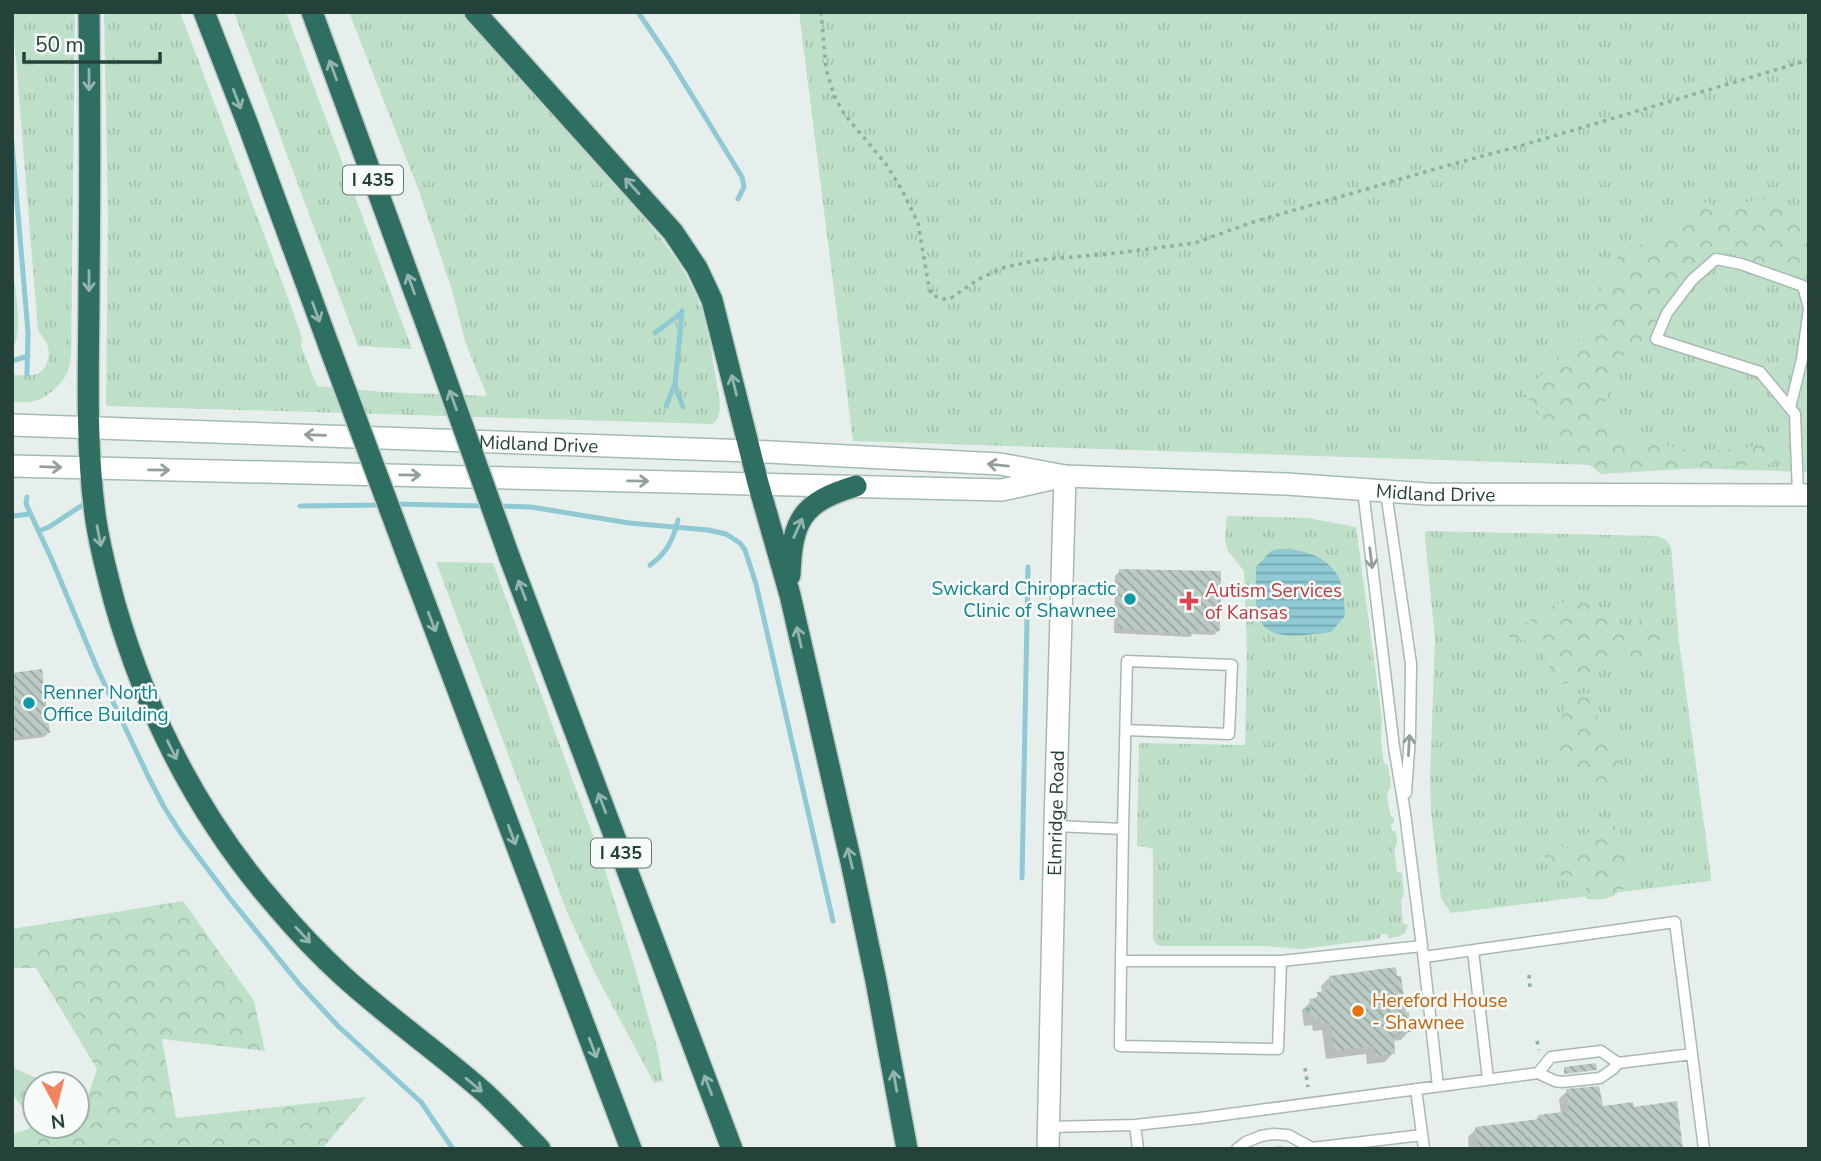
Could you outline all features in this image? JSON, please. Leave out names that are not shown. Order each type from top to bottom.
[{"type":"highway","points":[[89,12],[90,468],[95,517],[106,572],[135,668],[174,756],[198,799],[223,838],[276,907],[344,976],[485,1093],[540,1149]]},
{"type":"highway","points":[[204,12],[631,1149]]},
{"type":"highway","name":"I 435","points":[[312,12],[509,556],[732,1149]]},
{"type":"highway","points":[[475,12],[673,232],[697,268],[712,300],[758,483],[790,595],[851,862],[886,1031],[906,1149]]},
{"type":"highway","points":[[790,595],[791,548],[804,515],[829,496],[856,486]]},
{"type":"main road","name":"Midland Drive","points":[[12,425],[750,451],[1000,464],[1065,476],[1287,484],[1427,494],[1803,495]]},
{"type":"main road","name":"Midland Drive","points":[[12,466],[1002,490],[1065,476]]},
{"type":"main road","name":"Elmridge Road","points":[[1048,1149],[1065,476]]},
{"type":"lane","points":[[1790,408],[1802,359],[1809,309],[1803,286],[1741,264],[1716,260],[1692,280],[1667,313],[1656,339],[1760,372],[1790,408],[1795,414],[1803,495]]},
{"type":"lane","points":[[1363,490],[1438,1086]]},
{"type":"lane","points":[[1386,492],[1411,664],[1405,813]]},
{"type":"lane","points":[[1126,730],[1229,734],[1232,664],[1127,661],[1120,1046],[1278,1049],[1281,961]]},
{"type":"lane","points":[[1055,826],[1124,829]]},
{"type":"lane","points":[[1121,961],[1281,961],[1423,951],[1473,951],[1675,922],[1704,1149]]},
{"type":"lane","points":[[1473,951],[1488,1079]]},
{"type":"lane","points":[[1538,1073],[1551,1057],[1601,1051],[1618,1063]]},
{"type":"lane","points":[[1049,1127],[1135,1125],[1200,1118],[1538,1073],[1562,1082],[1600,1078],[1618,1063],[1692,1054]]},
{"type":"lane","points":[[1416,1089],[1424,1149]]},
{"type":"lane","points":[[1135,1125],[1138,1149]]},
{"type":"lane","points":[[1237,1149],[1245,1142],[1273,1134],[1288,1135],[1312,1148],[1422,1135]]},
{"type":"path","points":[[821,12],[826,69],[834,95],[844,114],[886,164],[903,192],[918,223],[932,295],[943,299],[951,298],[979,279],[1002,268],[1038,260],[1195,243],[1250,223],[1809,60]]},
{"type":"path","points":[[1529,975],[1530,987]]},
{"type":"path","points":[[1537,1041],[1539,1052]]},
{"type":"path","points":[[1306,1068],[1308,1087]]},
{"type":"green space","points":[[12,12],[75,12],[71,354],[68,371],[59,385],[45,397],[27,402],[12,402],[12,370],[14,375],[37,374],[46,365],[49,353],[38,330]]},
{"type":"green space","points":[[104,12],[180,12],[288,298],[302,338],[301,346],[317,386],[383,392],[487,396],[466,344],[451,287],[419,191],[349,12],[462,12],[647,221],[687,277],[701,307],[710,340],[719,401],[716,421],[712,424],[106,405],[108,216]]},
{"type":"green space","points":[[234,12],[286,12],[412,349],[358,346]]},
{"type":"green space","points":[[799,12],[1809,12],[1809,472],[853,441]]},
{"type":"green space","points":[[1772,196],[1809,230],[1809,288],[1746,257],[1714,250],[1671,298],[1649,335],[1623,356],[1602,410],[1619,434],[1699,453],[1767,445],[1785,463],[1601,474],[1560,441],[1523,392],[1592,329],[1587,316],[1623,247],[1655,243],[1693,199],[1723,208]]},
{"type":"green space","points":[[12,264],[18,332],[12,349]]},
{"type":"green space","points":[[1227,516],[1308,518],[1356,527],[1382,719],[1384,763],[1388,765],[1391,787],[1387,793],[1390,816],[1394,818],[1394,823],[1391,824],[1397,837],[1394,848],[1397,872],[1402,873],[1403,923],[1408,925],[1405,933],[1397,937],[1388,938],[1388,934],[1381,934],[1380,938],[1372,940],[1301,949],[1264,946],[1160,946],[1153,939],[1153,849],[1137,846],[1139,743],[1245,744],[1247,654],[1244,571],[1228,551],[1225,540]]},
{"type":"green space","points":[[1425,532],[1656,536],[1669,543],[1710,881],[1451,913],[1441,898],[1431,812],[1435,638],[1425,539]]},
{"type":"green space","points":[[436,562],[493,563],[602,860],[657,1048],[663,1081],[654,1083],[596,975],[567,912]]},
{"type":"green space","points":[[1569,600],[1591,604],[1608,622],[1621,628],[1652,616],[1662,629],[1661,657],[1656,664],[1645,667],[1621,661],[1613,662],[1580,680],[1561,684],[1535,645],[1511,638],[1504,632],[1509,625],[1525,624],[1552,606]]},
{"type":"green space","points":[[1587,693],[1592,695],[1597,703],[1598,729],[1620,752],[1614,777],[1603,790],[1598,789],[1589,774],[1580,772],[1565,762],[1557,743],[1564,705],[1569,698]]},
{"type":"green space","points":[[1609,824],[1617,827],[1622,841],[1633,850],[1633,865],[1625,876],[1624,888],[1615,895],[1587,899],[1584,893],[1590,878],[1587,872],[1566,876],[1554,872],[1545,858],[1546,843],[1558,841],[1564,849],[1573,846],[1588,833]]},
{"type":"green space","points":[[183,901],[254,1001],[265,1051],[162,1039],[176,1118],[366,1097],[322,1149],[12,1149],[12,1134],[21,1131],[21,1140],[91,1140],[91,1086],[97,1069],[36,968],[12,968],[12,929]]},
{"type":"green space","points":[[12,1067],[21,1071],[21,1106],[12,1093]]},
{"type":"water","points":[[1278,549],[1312,554],[1327,563],[1338,576],[1343,590],[1345,616],[1331,632],[1290,636],[1271,631],[1264,626],[1256,606],[1256,567],[1271,551]]},
{"type":"building","points":[[1119,569],[1221,571],[1220,631],[1181,634],[1118,629]]},
{"type":"building","name":"Renner North Office Building","points":[[42,669],[50,733],[12,738],[12,673]]},
{"type":"building","name":"Hereford House - Shawnee","points":[[1396,967],[1397,976],[1401,976],[1411,1032],[1394,1034],[1395,1054],[1375,1056],[1374,1046],[1334,1051],[1330,1023],[1321,1024],[1321,1017],[1312,1018],[1309,999],[1318,998],[1317,992],[1326,991],[1326,985],[1330,985],[1329,976]]},
{"type":"building","points":[[1596,1063],[1597,1070],[1564,1074],[1564,1067]]},
{"type":"building","points":[[1599,1086],[1603,1106],[1633,1102],[1634,1107],[1677,1101],[1683,1149],[1478,1149],[1475,1127],[1539,1119],[1538,1115],[1569,1111],[1566,1089]]},
{"type":"waterway","points":[[638,12],[742,177],[744,187],[738,199]]},
{"type":"waterway","points":[[12,143],[28,332],[27,374]]},
{"type":"waterway","points":[[682,311],[675,385],[683,407]]},
{"type":"waterway","points":[[655,333],[680,314]]},
{"type":"waterway","points":[[12,361],[28,356]]},
{"type":"waterway","points":[[666,406],[674,386]]},
{"type":"waterway","points":[[27,497],[26,504],[97,668],[148,776],[182,835],[300,985],[338,1026],[421,1102],[453,1149]]},
{"type":"waterway","points":[[39,531],[84,504]]},
{"type":"waterway","points":[[393,504],[484,506]]},
{"type":"waterway","points":[[300,506],[383,505]]},
{"type":"waterway","points":[[498,506],[531,507],[629,523],[708,530],[726,534],[740,543],[745,550],[756,584],[833,921]]},
{"type":"waterway","points":[[12,516],[31,514]]},
{"type":"waterway","points":[[650,565],[669,546],[678,520]]},
{"type":"waterway","points":[[1022,878],[1028,567]]},
{"type":"place","name":"Swickard Chiropractic Clinic of Shawnee","points":[[1130,599]]},
{"type":"place","name":"Autism Services of Kansas","points":[[1189,601]]},
{"type":"place","name":"Renner North Office Building","points":[[29,703]]},
{"type":"place","name":"Hereford House - Shawnee","points":[[1358,1011]]}]
